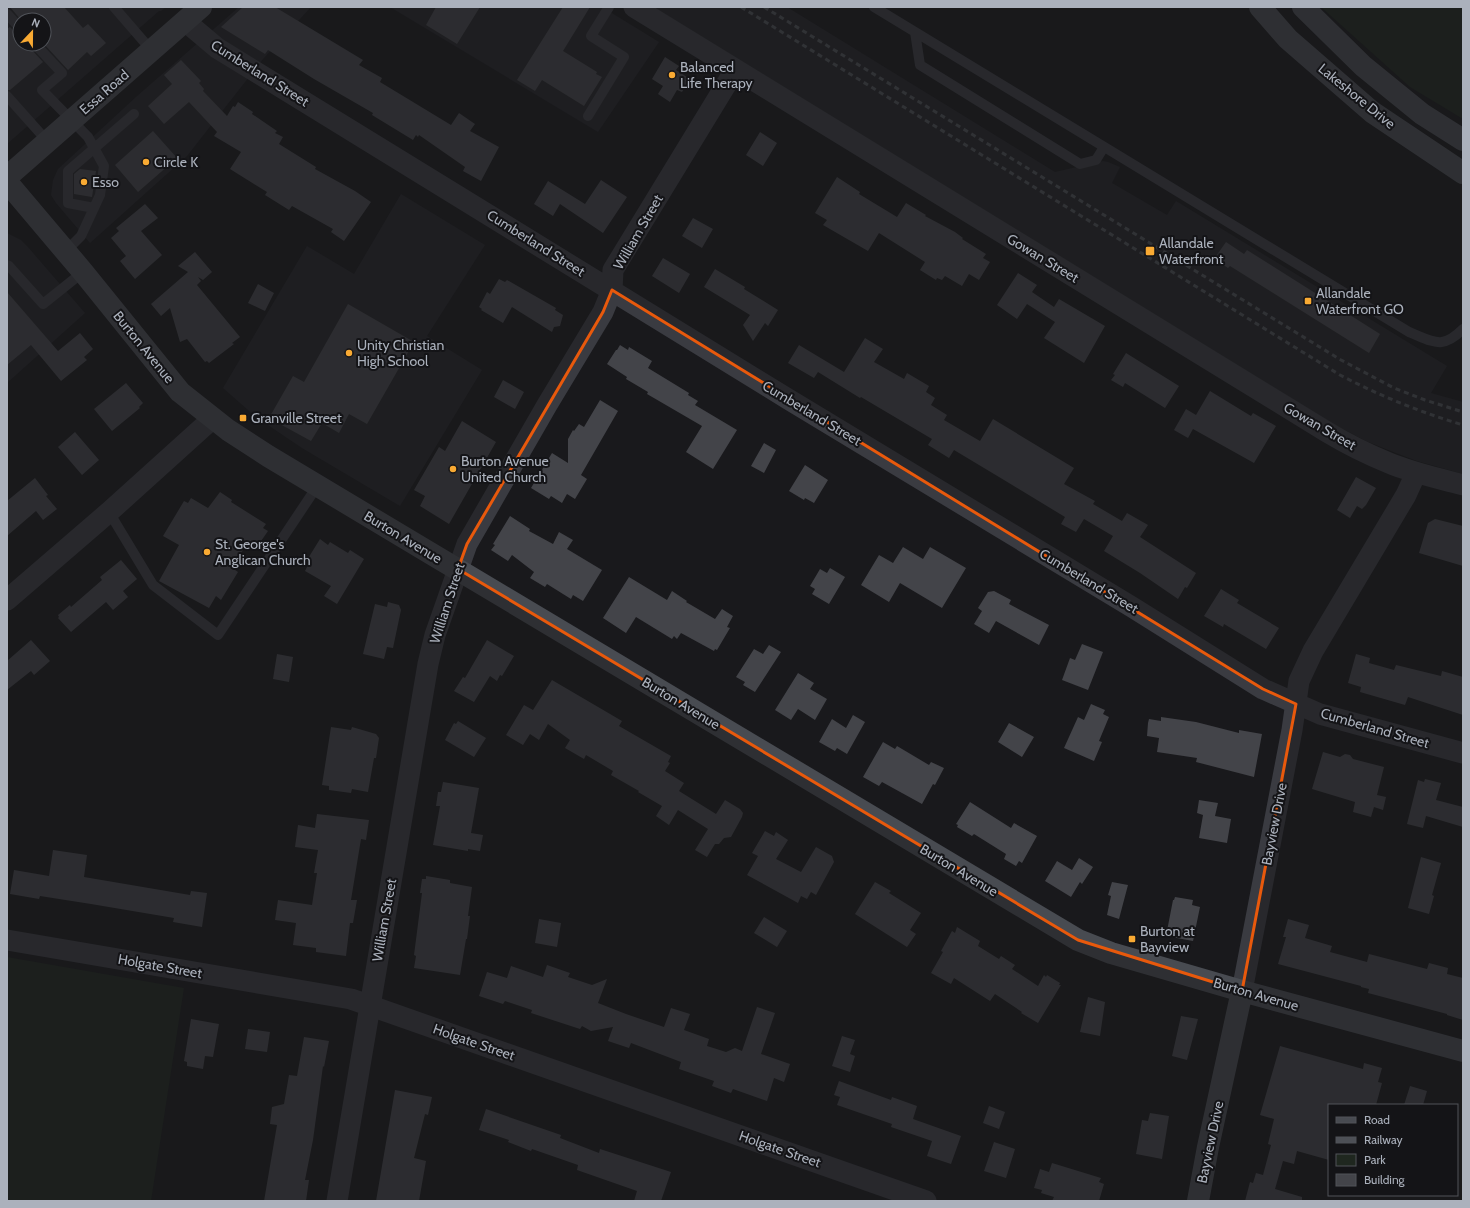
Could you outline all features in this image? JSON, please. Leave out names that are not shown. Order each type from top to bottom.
[{"type":"main road","name":"Essa Road","points":[[7,177],[201,7]]},
{"type":"main road","name":"Lakeshore Drive","points":[[1260,7],[1288,39],[1372,112],[1463,172]]},
{"type":"main road","name":"Lakeshore Drive","points":[[1303,7],[1363,66],[1422,114],[1463,140]]},
{"type":"main road","name":"Burton Avenue","points":[[7,182],[66,251],[180,392],[212,418],[261,451],[1078,940],[1111,953],[1242,991],[1463,1051]]},
{"type":"main road","name":"Bayview Drive","points":[[1198,1201],[1208,1147],[1242,991]]},
{"type":"street","name":"Gowan Street","points":[[634,7],[1327,432],[1370,454],[1416,472],[1463,485]]},
{"type":"street","name":"Cumberland Street","points":[[185,21],[217,48],[795,403],[1132,607],[1263,689],[1320,714],[1463,753]]},
{"type":"street","name":"William Street","points":[[337,1201],[428,664],[435,635],[458,569],[467,544],[547,405],[603,312],[612,290],[613,270],[735,70]]},
{"type":"street","points":[[7,600],[109,512],[212,418]]},
{"type":"street","name":"Bayview Drive","points":[[1242,991],[1296,704],[1299,681],[1313,651],[1406,495],[1416,472]]},
{"type":"street","name":"Holgate Street","points":[[7,940],[351,999],[926,1201]]},
{"type":"lane","points":[[114,7],[152,51]]},
{"type":"lane","points":[[588,116],[624,57],[591,36],[609,7]]},
{"type":"lane","points":[[874,7],[1410,332],[1435,342],[1447,342],[1456,337],[1463,329]]},
{"type":"lane","points":[[914,32],[920,65],[1080,164],[1096,160],[1104,147]]},
{"type":"lane","points":[[42,52],[62,74],[42,90],[88,137],[104,166],[100,195],[81,236],[66,251]]},
{"type":"lane","points":[[7,96],[48,142]]},
{"type":"lane","points":[[94,208],[68,203],[68,172],[134,114]]},
{"type":"lane","points":[[7,265],[44,304],[83,272]]},
{"type":"lane","points":[[109,512],[153,585],[218,635],[318,485]]},
{"type":"highlighted area","points":[[612,290],[1263,689],[1296,704],[1242,991],[1078,940],[458,569],[467,544],[603,312]]},
{"type":"shaded area","points":[[7,7],[166,7],[159,11],[7,144]]},
{"type":"shaded area","points":[[239,7],[311,7],[263,59],[187,156],[90,243],[51,195],[53,180],[58,169],[136,97]]},
{"type":"shaded area","points":[[390,7],[602,7],[659,42],[598,132]]},
{"type":"shaded area","points":[[653,7],[787,7],[1055,172],[1103,161],[1120,167],[1112,183],[1167,215],[1176,201],[1447,366],[1431,393],[1463,402],[1463,474],[1417,461],[1396,453],[1366,441],[1333,424]]},
{"type":"shaded area","name":"Unity Christian High School","points":[[401,194],[485,245],[427,336],[482,370],[400,506],[302,448],[256,417],[223,388],[307,246],[354,274]]},
{"type":"shaded area","points":[[7,233],[21,240],[27,246],[85,313],[7,383]]},
{"type":"green space","points":[[1321,7],[1463,8],[1463,119],[1410,87]]},
{"type":"green space","points":[[7,957],[184,988],[151,1201],[7,1201]]},
{"type":"building","points":[[10,7],[64,7],[83,28],[88,24],[106,43],[91,56],[87,52],[68,70],[51,52],[52,12],[14,12]]},
{"type":"building","points":[[243,7],[275,7],[363,60],[359,65],[382,78],[380,82],[451,125],[459,113],[475,124],[470,131],[499,147],[481,181],[463,171],[465,167],[419,135],[418,137],[416,135],[413,140],[372,115],[373,113],[314,79],[268,50],[265,54],[221,27]]},
{"type":"building","points":[[436,7],[480,7],[457,44],[426,25]]},
{"type":"building","points":[[563,7],[590,7],[563,51],[597,72],[596,74],[602,77],[584,106],[542,80],[535,91],[517,80]]},
{"type":"building","points":[[10,27],[12,29],[12,52],[34,52],[43,62],[10,90],[7,90],[7,29]]},
{"type":"building","points":[[665,57],[679,66],[676,70],[690,79],[682,92],[677,90],[670,102],[658,94],[663,86],[652,79]]},
{"type":"building","points":[[181,60],[201,81],[199,83],[204,89],[203,91],[227,116],[233,106],[235,107],[238,102],[253,112],[252,114],[277,131],[275,133],[283,137],[279,144],[316,167],[315,169],[355,191],[371,202],[344,241],[331,232],[333,229],[292,206],[289,210],[265,195],[267,192],[230,169],[241,152],[214,136],[217,132],[189,102],[164,124],[148,106],[172,84],[164,75]]},
{"type":"building","name":"Circle K","points":[[153,131],[177,158],[138,192],[115,165]]},
{"type":"building","points":[[760,132],[777,143],[763,166],[746,155]]},
{"type":"building","name":"Esso","points":[[80,169],[96,171],[92,197],[74,194],[74,174]]},
{"type":"building","points":[[837,177],[860,192],[859,194],[897,217],[906,203],[926,215],[925,216],[955,232],[963,238],[962,239],[986,254],[983,258],[990,262],[979,280],[969,274],[962,286],[945,276],[942,280],[937,278],[936,280],[920,270],[925,262],[879,233],[868,251],[823,225],[827,220],[815,213]]},
{"type":"building","points":[[601,180],[627,197],[603,233],[560,204],[553,216],[534,204],[548,181],[585,204]]},
{"type":"building","points":[[145,204],[158,218],[141,231],[162,255],[135,279],[120,261],[126,256],[111,238],[119,231],[116,228]]},
{"type":"building","points":[[693,218],[713,229],[702,248],[682,236]]},
{"type":"building","name":"Allandale Waterfront GO","points":[[1226,242],[1244,254],[1247,250],[1380,334],[1369,353],[1230,266],[1228,268],[1214,259]]},
{"type":"building","points":[[195,252],[212,272],[203,280],[198,277],[201,281],[197,285],[240,337],[232,343],[234,344],[209,363],[207,361],[205,362],[187,339],[180,342],[170,308],[161,316],[151,304],[188,272],[178,266]]},
{"type":"building","points":[[663,258],[690,274],[679,293],[652,276]]},
{"type":"building","points":[[715,269],[745,287],[744,289],[778,310],[768,326],[765,323],[753,341],[743,325],[750,315],[704,287]]},
{"type":"building","points":[[1018,273],[1037,285],[1032,292],[1054,307],[1059,299],[1105,326],[1084,363],[1044,338],[1055,322],[1027,304],[1017,319],[997,305]]},
{"type":"building","points":[[499,279],[505,282],[507,280],[556,308],[555,310],[563,315],[560,326],[554,327],[552,332],[512,307],[503,323],[481,310],[482,309],[479,307],[487,292],[490,294]]},
{"type":"building","points":[[258,284],[274,293],[265,311],[248,303]]},
{"type":"building","points":[[7,292],[58,351],[80,333],[93,349],[84,357],[87,360],[61,381],[31,345],[7,365]]},
{"type":"building","points":[[348,304],[414,342],[367,424],[349,414],[339,433],[322,423],[311,441],[269,418],[293,376],[304,382]]},
{"type":"building","points":[[865,338],[883,349],[874,362],[904,379],[907,373],[929,386],[926,392],[935,398],[931,405],[947,415],[944,420],[980,441],[993,419],[1074,468],[1064,484],[1095,501],[1093,504],[1122,521],[1127,513],[1148,525],[1140,537],[1196,573],[1187,588],[1185,587],[1178,599],[1104,551],[1113,536],[1084,519],[1076,532],[1061,524],[1065,517],[954,450],[949,458],[928,445],[932,439],[861,397],[860,398],[818,372],[814,378],[788,363],[799,345],[844,372]]},
{"type":"building","points":[[620,345],[628,350],[629,347],[652,361],[648,368],[689,393],[688,395],[698,401],[695,405],[737,430],[713,469],[686,452],[702,426],[647,394],[648,392],[626,379],[627,377],[607,364]]},
{"type":"building","points":[[1126,353],[1179,386],[1165,408],[1125,383],[1123,387],[1111,380]]},
{"type":"building","points":[[503,380],[524,392],[515,409],[494,397]]},
{"type":"building","points":[[126,383],[143,403],[139,407],[140,408],[112,431],[94,409]]},
{"type":"building","points":[[1210,391],[1251,416],[1253,413],[1276,426],[1254,463],[1193,429],[1188,438],[1174,430],[1186,409],[1196,415]]},
{"type":"building","points":[[600,400],[618,411],[581,475],[587,479],[575,499],[567,494],[562,503],[551,496],[549,499],[531,488],[552,453],[568,463],[568,439],[573,430],[574,431],[579,424],[584,427]]},
{"type":"building","name":"Burton Avenue United Church","points":[[462,421],[496,442],[449,524],[420,506],[425,496],[414,490],[439,447],[445,451]]},
{"type":"building","points":[[75,432],[99,460],[82,475],[58,447]]},
{"type":"building","points":[[764,443],[776,450],[764,473],[751,466]]},
{"type":"building","points":[[805,465],[828,480],[814,503],[805,498],[804,500],[789,491]]},
{"type":"building","points":[[1356,477],[1376,488],[1366,505],[1362,509],[1357,506],[1350,518],[1337,510]]},
{"type":"building","points":[[35,478],[48,495],[46,496],[57,509],[43,520],[36,511],[7,536],[7,501]]},
{"type":"building","name":"St. George's Anglican Church","points":[[220,492],[232,500],[231,502],[266,524],[263,528],[268,531],[257,547],[248,542],[232,568],[238,572],[221,600],[216,596],[209,608],[159,581],[179,545],[163,536],[184,501],[188,503],[191,498],[208,508]]},
{"type":"building","points":[[510,516],[530,529],[529,531],[553,544],[559,532],[573,540],[567,549],[602,570],[583,601],[573,595],[571,599],[547,584],[545,587],[530,578],[534,572],[512,555],[508,561],[491,550]]},
{"type":"building","points":[[1435,519],[1463,526],[1463,566],[1419,553],[1428,523]]},
{"type":"building","points":[[320,539],[328,545],[330,542],[348,553],[350,550],[364,559],[337,604],[324,596],[331,586],[305,571],[310,561],[307,560]]},
{"type":"building","points":[[903,547],[923,559],[930,547],[966,568],[942,608],[900,583],[889,602],[861,585],[879,555],[893,563]]},
{"type":"building","points":[[121,560],[137,579],[123,591],[128,597],[113,610],[106,602],[71,632],[58,618],[58,615],[70,605],[71,607],[102,580],[100,577]]},
{"type":"building","points":[[830,568],[845,577],[829,604],[812,594],[815,589],[810,586],[820,569],[827,573]]},
{"type":"building","points":[[629,577],[667,600],[672,591],[687,601],[686,602],[715,619],[722,609],[733,616],[727,627],[730,628],[717,650],[715,649],[714,651],[681,633],[677,639],[674,636],[672,639],[636,617],[626,633],[603,618]]},
{"type":"building","points":[[1221,589],[1239,600],[1237,603],[1279,628],[1266,649],[1224,624],[1223,627],[1204,616]]},
{"type":"building","points":[[994,591],[1011,600],[1009,604],[1049,625],[1039,645],[996,621],[989,633],[974,624],[982,611],[978,608],[988,592]]},
{"type":"building","points":[[388,602],[399,605],[401,610],[393,648],[387,647],[384,659],[363,654],[375,604],[387,607]]},
{"type":"building","points":[[31,640],[50,661],[34,675],[31,671],[7,690],[7,661]]},
{"type":"building","points":[[487,640],[514,656],[502,676],[500,675],[497,681],[490,676],[474,702],[454,691],[463,677],[465,678]]},
{"type":"building","points":[[1082,644],[1103,652],[1088,690],[1062,680],[1070,658],[1075,660]]},
{"type":"building","points":[[769,645],[781,652],[755,692],[743,685],[745,682],[736,677],[754,649],[763,654]]},
{"type":"building","points":[[277,654],[293,657],[289,682],[273,679]]},
{"type":"building","points":[[1356,654],[1370,658],[1369,663],[1394,670],[1396,665],[1441,676],[1442,671],[1463,677],[1463,715],[1408,697],[1405,705],[1360,692],[1361,687],[1348,683]]},
{"type":"building","points":[[798,673],[814,683],[810,689],[827,699],[815,720],[798,709],[791,720],[775,710]]},
{"type":"building","points":[[552,680],[622,721],[619,726],[671,756],[668,762],[670,763],[665,771],[684,783],[679,791],[716,814],[725,800],[740,809],[743,813],[742,817],[731,837],[724,838],[719,844],[715,844],[707,857],[695,850],[708,829],[678,810],[669,825],[656,816],[662,806],[611,775],[613,771],[586,755],[584,759],[565,748],[570,740],[548,724],[539,740],[530,734],[523,745],[506,735],[524,705],[533,710]]},
{"type":"building","points":[[1091,704],[1105,710],[1103,714],[1109,717],[1099,741],[1102,742],[1094,761],[1064,748],[1078,717],[1084,720]]},
{"type":"building","points":[[853,715],[865,722],[847,754],[837,748],[835,751],[819,742],[832,719],[846,728]]},
{"type":"building","points":[[1161,717],[1196,722],[1239,733],[1239,730],[1262,734],[1254,777],[1196,762],[1197,758],[1157,752],[1159,738],[1147,736],[1148,723],[1149,719],[1161,721]]},
{"type":"building","points":[[458,721],[486,738],[474,757],[445,740],[454,723],[456,724]]},
{"type":"building","points":[[1009,723],[1034,737],[1022,757],[998,742]]},
{"type":"building","points":[[331,727],[351,730],[352,727],[376,734],[379,738],[368,792],[352,789],[351,793],[329,790],[329,786],[322,785]]},
{"type":"building","points":[[883,742],[895,749],[897,746],[929,765],[931,762],[944,768],[922,804],[882,782],[879,786],[863,777]]},
{"type":"building","points":[[1323,752],[1340,757],[1345,754],[1350,755],[1353,759],[1384,767],[1377,795],[1386,797],[1383,810],[1374,807],[1371,817],[1353,812],[1355,802],[1312,789]]},
{"type":"building","points":[[1425,779],[1441,783],[1436,800],[1463,807],[1463,827],[1426,816],[1423,828],[1407,824],[1418,780],[1424,782]]},
{"type":"building","points":[[443,782],[479,788],[471,833],[483,835],[480,851],[468,849],[468,851],[433,845],[440,806],[436,806],[438,792],[441,792]]},
{"type":"building","points":[[1199,800],[1218,803],[1215,816],[1231,819],[1227,843],[1199,838],[1203,815],[1197,813]]},
{"type":"building","points":[[970,802],[1011,828],[1014,823],[1037,836],[1022,863],[1019,861],[1016,866],[1004,859],[1006,854],[974,834],[972,836],[957,827],[958,825],[956,824]]},
{"type":"building","points":[[317,814],[369,820],[366,840],[361,839],[351,900],[357,900],[353,923],[350,923],[346,956],[316,952],[316,948],[293,945],[296,923],[275,920],[278,900],[312,905],[317,873],[314,873],[318,850],[295,847],[298,825],[315,828]]},
{"type":"building","points":[[765,831],[774,836],[776,832],[788,840],[776,859],[801,872],[816,847],[832,856],[834,862],[816,895],[811,892],[807,899],[801,896],[798,903],[747,875],[758,856],[752,853]]},
{"type":"building","points":[[53,850],[87,855],[84,877],[190,895],[191,891],[207,893],[202,927],[173,922],[174,918],[40,896],[39,899],[10,894],[14,870],[49,876]]},
{"type":"building","points":[[1421,857],[1441,863],[1432,895],[1434,896],[1429,914],[1408,908]]},
{"type":"building","points":[[1079,858],[1093,867],[1082,884],[1080,882],[1071,897],[1045,881],[1057,861],[1072,870]]},
{"type":"building","points":[[426,876],[450,880],[450,883],[472,887],[468,916],[470,916],[467,939],[460,975],[414,968],[416,956],[414,955],[422,893],[420,893],[422,879],[426,879]]},
{"type":"building","points":[[875,882],[891,891],[889,893],[921,913],[910,930],[916,934],[907,947],[855,914]]},
{"type":"building","points":[[1112,882],[1128,885],[1119,919],[1107,915],[1111,896],[1108,895]]},
{"type":"building","points":[[1175,897],[1193,900],[1192,905],[1200,907],[1193,941],[1166,936],[1173,900]]},
{"type":"building","points":[[764,917],[787,931],[777,947],[754,933]]},
{"type":"building","points":[[539,919],[561,923],[557,947],[535,943]]},
{"type":"building","points":[[1288,919],[1309,925],[1305,938],[1332,946],[1330,952],[1367,962],[1369,954],[1427,969],[1429,963],[1448,968],[1447,974],[1463,978],[1463,1020],[1447,1014],[1368,993],[1369,989],[1361,986],[1278,964],[1286,937],[1283,937]]},
{"type":"building","points":[[957,927],[980,941],[978,946],[999,959],[1001,956],[1015,965],[1012,969],[1038,986],[1044,975],[1046,977],[1047,975],[1060,983],[1059,985],[1061,985],[1038,1023],[1021,1013],[1022,1012],[995,994],[990,1001],[954,978],[951,984],[931,973],[943,952],[941,951],[952,931],[955,933]]},
{"type":"building","points":[[547,965],[570,973],[568,977],[592,985],[607,979],[598,1003],[626,1014],[664,1027],[671,1008],[690,1014],[684,1030],[709,1039],[707,1046],[726,1052],[735,1048],[742,1051],[757,1007],[775,1013],[761,1054],[790,1064],[784,1082],[774,1078],[767,1101],[733,1089],[731,1093],[712,1086],[714,1081],[679,1069],[681,1062],[631,1043],[629,1048],[608,1041],[613,1027],[591,1031],[582,1026],[580,1029],[531,1013],[532,1010],[505,1001],[503,1004],[479,996],[487,972],[507,978],[511,966],[543,977]]},
{"type":"building","points":[[1088,997],[1105,1002],[1100,1036],[1080,1032]]},
{"type":"building","points":[[1181,1016],[1198,1019],[1187,1060],[1172,1056]]},
{"type":"building","points":[[191,1019],[219,1024],[213,1057],[205,1056],[203,1069],[187,1066],[187,1062],[184,1061]]},
{"type":"building","points":[[248,1029],[270,1032],[267,1052],[245,1049]]},
{"type":"building","points":[[842,1036],[855,1040],[850,1054],[855,1056],[850,1072],[832,1066]]},
{"type":"building","points":[[304,1037],[329,1041],[324,1067],[323,1066],[313,1140],[305,1180],[309,1180],[306,1201],[264,1201],[277,1125],[270,1124],[272,1107],[284,1104],[289,1075],[297,1076]]},
{"type":"building","points":[[1280,1046],[1363,1069],[1364,1063],[1382,1068],[1378,1082],[1382,1083],[1376,1104],[1328,1104],[1328,1160],[1297,1151],[1294,1164],[1283,1161],[1275,1189],[1302,1197],[1302,1201],[1245,1201],[1250,1182],[1253,1183],[1256,1173],[1263,1175],[1271,1145],[1268,1144],[1274,1119],[1260,1115]]},
{"type":"building","points":[[839,1081],[891,1100],[892,1097],[917,1106],[913,1119],[961,1136],[951,1164],[927,1156],[932,1141],[891,1127],[892,1124],[837,1105],[840,1097],[834,1095]]},
{"type":"building","points":[[1410,1086],[1427,1091],[1423,1104],[1404,1104]]},
{"type":"building","points":[[395,1090],[432,1097],[428,1115],[425,1114],[414,1158],[426,1161],[419,1201],[376,1201]]},
{"type":"building","points":[[989,1106],[1005,1112],[999,1129],[983,1123]]},
{"type":"building","points":[[486,1109],[561,1135],[560,1138],[599,1153],[600,1149],[671,1172],[661,1201],[634,1201],[637,1191],[577,1170],[578,1165],[532,1149],[531,1151],[508,1142],[509,1140],[479,1130]]},
{"type":"building","points":[[1150,1113],[1169,1116],[1162,1159],[1136,1154],[1142,1120],[1148,1121]]},
{"type":"building","points":[[994,1142],[1015,1149],[1006,1178],[984,1171]]},
{"type":"building","points":[[1052,1163],[1101,1178],[1099,1182],[1104,1184],[1099,1201],[1052,1201],[1054,1197],[1041,1193],[1042,1190],[1034,1188],[1040,1169],[1049,1172]]},
{"type":"railway","points":[[741,7],[1340,375],[1400,403],[1463,425]]},
{"type":"railway","points":[[764,7],[1341,360],[1394,388],[1463,412]]},
{"type":"place","name":"Balanced Life Therapy","points":[[672,75]]},
{"type":"place","name":"Circle K","points":[[146,162]]},
{"type":"place","name":"Esso","points":[[84,182]]},
{"type":"place","name":"Allandale Waterfront","points":[[1150,251]]},
{"type":"place","name":"Allandale Waterfront GO","points":[[1308,301]]},
{"type":"place","name":"Unity Christian High School","points":[[349,353]]},
{"type":"place","name":"Granville Street","points":[[243,418]]},
{"type":"place","name":"Burton Avenue United Church","points":[[453,469]]},
{"type":"place","name":"St. George's Anglican Church","points":[[207,552]]},
{"type":"place","name":"Burton at Bayview","points":[[1132,939]]}]
